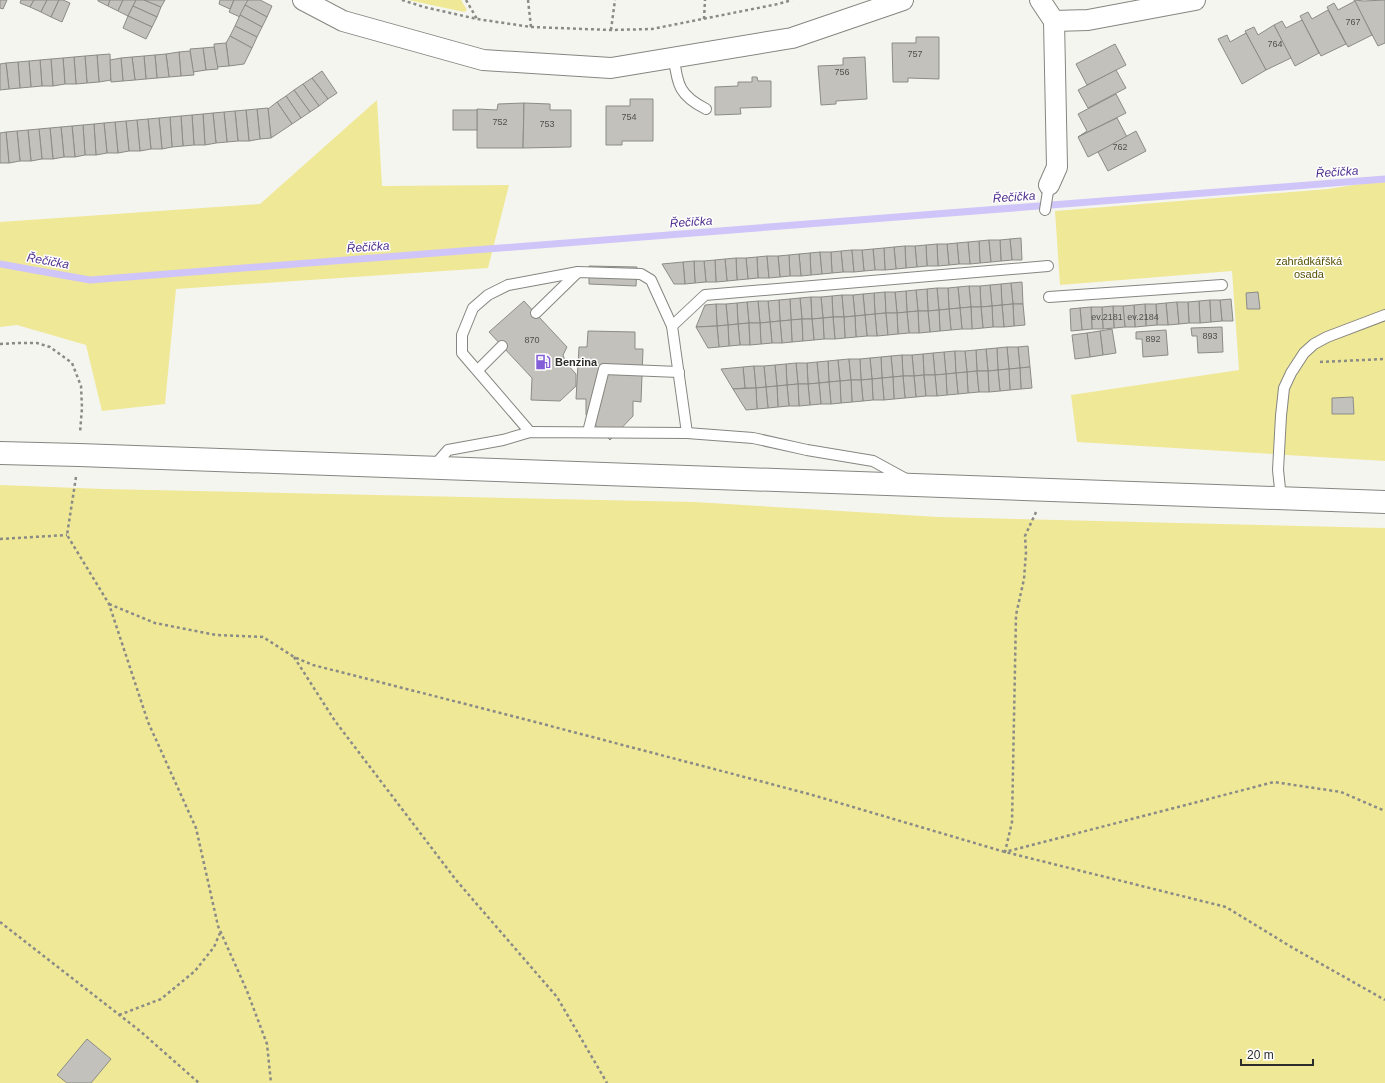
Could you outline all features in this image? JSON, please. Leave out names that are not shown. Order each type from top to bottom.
[{"type":"main road","points":[[0,453],[1385,502]]},
{"type":"street","points":[[303,0],[343,21],[483,60],[611,68],[792,38],[903,0]]},
{"type":"street","points":[[1040,0],[1054,21],[1057,167],[1049,185]]},
{"type":"street","points":[[1054,21],[1088,20],[1195,0]]},
{"type":"lane","points":[[674,58],[676,78],[688,98],[706,109]]},
{"type":"lane","points":[[1045,210],[1049,185]]},
{"type":"lane","points":[[672,326],[704,295],[1048,266]]},
{"type":"lane","points":[[536,313],[578,272]]},
{"type":"lane","points":[[530,432],[462,353],[462,335],[473,308],[488,295],[508,285],[578,272],[641,274],[651,280],[672,326],[687,433]]},
{"type":"lane","points":[[1049,297],[1222,285]]},
{"type":"lane","points":[[1281,498],[1278,470],[1281,416],[1284,388],[1290,372],[1304,353],[1314,344],[1327,337],[1385,315]]},
{"type":"lane","points":[[478,370],[502,346]]},
{"type":"lane","points":[[588,432],[604,369],[679,372]]},
{"type":"lane","points":[[433,468],[448,450],[503,440],[530,432],[687,433],[754,438],[807,450],[873,462],[916,485]]},
{"type":"path","points":[[402,0],[424,7],[477,19],[531,26],[611,30],[652,29],[792,0]]},
{"type":"path","points":[[466,0],[477,19]]},
{"type":"path","points":[[528,0],[531,26]]},
{"type":"path","points":[[611,30],[615,0]]},
{"type":"path","points":[[704,19],[705,0]]},
{"type":"path","points":[[0,344],[37,343],[50,347],[72,362],[81,386],[82,408],[79,455],[67,535],[109,604],[148,722],[196,828],[218,926],[247,991],[267,1044],[271,1083]]},
{"type":"path","points":[[1297,362],[1385,359]]},
{"type":"path","points":[[1005,852],[1012,822],[1016,615],[1024,579],[1026,552],[1025,536],[1036,515],[1040,490]]},
{"type":"path","points":[[0,539],[67,535]]},
{"type":"path","points":[[109,604],[155,623],[216,635],[263,637],[294,657],[313,665],[809,794],[1005,852],[1226,907],[1293,948],[1385,1000]]},
{"type":"path","points":[[294,657],[334,721],[456,880],[557,997],[607,1083]]},
{"type":"path","points":[[1005,852],[1274,782],[1341,792],[1385,811]]},
{"type":"path","points":[[0,922],[140,1031],[199,1083]]},
{"type":"path","points":[[119,1015],[161,999],[195,971],[214,947],[221,932]]},
{"type":"green space","points":[[408,0],[461,0],[467,10],[464,12]]},
{"type":"green space","points":[[377,100],[382,186],[509,185],[488,268],[176,289],[165,404],[102,411],[86,345],[17,325],[0,327],[0,222],[260,204]]},
{"type":"green space","name":"zahrádkářšká osada","points":[[1385,180],[1385,461],[1077,442],[1071,395],[1239,370],[1232,271],[1060,285],[1055,211],[1328,189]]},
{"type":"green space","points":[[0,485],[104,489],[695,502],[938,517],[1385,528],[1385,1083],[0,1083]]},
{"type":"building","points":[[0,0],[7,0],[3,9],[0,8]]},
{"type":"building","points":[[21,0],[34,0],[30,7],[20,3]]},
{"type":"building","points":[[34,0],[47,0],[41,12],[30,7]]},
{"type":"building","points":[[47,0],[59,0],[51,17],[41,12]]},
{"type":"building","points":[[59,0],[70,3],[62,22],[51,17]]},
{"type":"building","points":[[98,0],[110,0],[108,6]]},
{"type":"building","points":[[110,0],[123,0],[118,11],[108,6]]},
{"type":"building","points":[[123,0],[136,0],[128,16],[118,11]]},
{"type":"building","points":[[136,0],[144,0],[161,7],[157,17],[133,6]]},
{"type":"building","points":[[144,0],[165,0],[161,7]]},
{"type":"building","points":[[220,0],[234,0],[230,9],[219,4]]},
{"type":"building","points":[[234,0],[248,0],[240,17],[229,12]]},
{"type":"building","points":[[248,0],[260,0],[272,6],[267,17],[245,5]]},
{"type":"building","points":[[1354,0],[1385,0],[1385,43],[1378,46]]},
{"type":"building","points":[[1355,1],[1372,35],[1348,47],[1327,7],[1334,3],[1338,10]]},
{"type":"building","points":[[245,5],[267,17],[262,27],[240,15]]},
{"type":"building","points":[[133,6],[157,17],[152,27],[128,16]]},
{"type":"building","points":[[1328,10],[1346,44],[1321,56],[1300,16],[1308,12],[1312,19]]},
{"type":"building","points":[[240,15],[262,27],[257,37],[235,26]]},
{"type":"building","points":[[128,16],[152,27],[146,39],[123,28]]},
{"type":"building","points":[[1302,20],[1319,53],[1295,66],[1274,25],[1282,21],[1286,28]]},
{"type":"building","points":[[1274,25],[1291,58],[1266,70],[1245,31],[1254,27],[1258,35]]},
{"type":"building","points":[[235,26],[257,37],[252,48],[230,36]]},
{"type":"building","points":[[1246,33],[1266,70],[1242,84],[1218,39],[1227,35],[1230,42]]},
{"type":"building","points":[[230,36],[252,48],[244,64],[229,66],[226,43]]},
{"type":"building","points":[[916,37],[939,37],[939,79],[908,78],[908,82],[893,82],[892,43],[916,43]]},
{"type":"building","points":[[226,43],[229,66],[217,67],[214,44]]},
{"type":"building","points":[[1115,44],[1126,65],[1087,85],[1076,64]]},
{"type":"building","points":[[214,47],[218,69],[206,70],[203,48]]},
{"type":"building","points":[[203,48],[206,70],[193,72],[190,49]]},
{"type":"building","points":[[190,51],[194,75],[181,76],[179,52]]},
{"type":"building","points":[[179,52],[181,76],[169,77],[166,54]]},
{"type":"building","points":[[110,54],[111,80],[99,82],[97,55]]},
{"type":"building","points":[[166,54],[169,77],[157,78],[155,55]]},
{"type":"building","points":[[97,55],[99,82],[87,83],[85,56]]},
{"type":"building","points":[[155,55],[157,78],[146,79],[144,56]]},
{"type":"building","points":[[85,56],[87,83],[76,84],[74,57]]},
{"type":"building","points":[[144,56],[146,79],[135,80],[132,57]]},
{"type":"building","points":[[74,57],[76,84],[65,84],[63,58]]},
{"type":"building","points":[[132,57],[135,80],[123,81],[121,58]]},
{"type":"building","points":[[865,57],[867,99],[836,101],[836,104],[821,105],[818,66],[843,65],[843,58]]},
{"type":"building","points":[[63,58],[65,84],[53,86],[51,59]]},
{"type":"building","points":[[121,58],[123,81],[111,82],[110,60]]},
{"type":"building","points":[[51,59],[53,86],[42,86],[40,60]]},
{"type":"building","points":[[40,60],[42,86],[31,87],[29,61]]},
{"type":"building","points":[[29,61],[31,87],[20,88],[18,62]]},
{"type":"building","points":[[18,62],[20,88],[9,89],[6,63]]},
{"type":"building","points":[[6,63],[9,89],[0,90],[0,64]]},
{"type":"building","points":[[1116,70],[1126,88],[1088,108],[1078,90]]},
{"type":"building","points":[[322,71],[337,93],[328,99],[312,78]]},
{"type":"building","points":[[752,77],[757,77],[758,81],[771,81],[771,107],[740,108],[741,114],[715,115],[715,87],[738,86],[738,82],[752,82]]},
{"type":"building","points":[[312,78],[328,99],[319,106],[303,84]]},
{"type":"building","points":[[303,84],[319,106],[310,112],[294,90]]},
{"type":"building","points":[[294,90],[310,112],[301,118],[286,96]]},
{"type":"building","points":[[1116,94],[1126,113],[1078,137],[1087,131],[1078,114]]},
{"type":"building","points":[[286,96],[301,118],[292,124],[277,102]]},
{"type":"building","points":[[630,99],[653,99],[653,141],[622,141],[622,145],[606,145],[606,106],[630,106]]},
{"type":"building","points":[[277,102],[292,124],[271,138],[268,109]]},
{"type":"building","points":[[524,103],[523,148],[477,148],[477,109],[497,110],[498,104]]},
{"type":"building","points":[[524,103],[550,104],[550,110],[571,110],[571,147],[523,148]]},
{"type":"building","points":[[268,108],[271,138],[260,139],[257,109]]},
{"type":"building","points":[[257,109],[260,139],[249,141],[246,110]]},
{"type":"building","points":[[246,110],[249,141],[238,141],[235,111]]},
{"type":"building","points":[[453,110],[477,110],[477,130],[453,130]]},
{"type":"building","points":[[235,111],[238,141],[227,142],[224,112]]},
{"type":"building","points":[[224,112],[227,142],[216,143],[213,113]]},
{"type":"building","points":[[213,113],[216,143],[205,145],[203,114]]},
{"type":"building","points":[[203,114],[205,145],[194,145],[192,115]]},
{"type":"building","points":[[192,115],[194,145],[183,146],[181,116]]},
{"type":"building","points":[[181,116],[183,146],[172,147],[170,117]]},
{"type":"building","points":[[170,117],[172,147],[162,149],[159,118]]},
{"type":"building","points":[[159,118],[162,149],[151,149],[148,119]]},
{"type":"building","points":[[1117,118],[1127,137],[1088,157],[1078,137]]},
{"type":"building","points":[[148,119],[151,149],[140,151],[137,120]]},
{"type":"building","points":[[137,120],[140,151],[129,151],[126,121]]},
{"type":"building","points":[[126,121],[129,151],[118,153],[115,122]]},
{"type":"building","points":[[115,122],[118,153],[107,153],[104,123]]},
{"type":"building","points":[[104,123],[107,153],[96,155],[94,124]]},
{"type":"building","points":[[94,124],[96,155],[85,155],[83,125]]},
{"type":"building","points":[[83,125],[85,155],[75,157],[72,126]]},
{"type":"building","points":[[72,126],[75,157],[64,157],[61,127]]},
{"type":"building","points":[[61,127],[64,157],[53,159],[50,128]]},
{"type":"building","points":[[50,128],[53,159],[42,159],[39,129]]},
{"type":"building","points":[[39,129],[42,159],[31,161],[28,130]]},
{"type":"building","points":[[28,130],[31,161],[20,161],[17,131]]},
{"type":"building","points":[[17,131],[20,161],[9,163],[6,132]]},
{"type":"building","points":[[1136,131],[1146,151],[1108,171],[1098,152]]},
{"type":"building","points":[[6,132],[9,163],[0,163],[0,133]]},
{"type":"building","points":[[1021,238],[1022,260],[1012,260],[1010,239]]},
{"type":"building","points":[[1010,239],[1012,260],[1001,261],[1000,240]]},
{"type":"building","points":[[989,240],[991,262],[980,263],[979,241]]},
{"type":"building","points":[[989,240],[1000,240],[1001,261],[991,262]]},
{"type":"building","points":[[979,241],[980,263],[970,264],[968,242]]},
{"type":"building","points":[[968,242],[970,264],[959,264],[957,243]]},
{"type":"building","points":[[957,243],[959,264],[949,265],[947,244]]},
{"type":"building","points":[[937,244],[947,244],[949,265],[938,266]]},
{"type":"building","points":[[937,244],[938,266],[927,266],[926,245]]},
{"type":"building","points":[[926,245],[927,266],[917,267],[915,246]]},
{"type":"building","points":[[905,246],[915,246],[917,267],[906,268]]},
{"type":"building","points":[[905,246],[906,268],[896,269],[894,247]]},
{"type":"building","points":[[894,247],[896,269],[885,270],[884,248]]},
{"type":"building","points":[[884,248],[885,270],[875,270],[873,249]]},
{"type":"building","points":[[873,249],[875,270],[864,271],[862,250]]},
{"type":"building","points":[[852,250],[854,272],[843,272],[841,251]]},
{"type":"building","points":[[852,250],[862,250],[864,271],[854,272]]},
{"type":"building","points":[[841,251],[843,272],[832,273],[831,252]]},
{"type":"building","points":[[820,252],[822,274],[811,275],[810,253]]},
{"type":"building","points":[[820,252],[831,252],[832,273],[822,274]]},
{"type":"building","points":[[810,253],[811,275],[801,276],[799,254]]},
{"type":"building","points":[[799,254],[801,276],[790,276],[789,255]]},
{"type":"building","points":[[789,255],[790,276],[780,277],[778,256]]},
{"type":"building","points":[[767,256],[769,278],[758,278],[757,257]]},
{"type":"building","points":[[767,256],[778,256],[780,277],[769,278]]},
{"type":"building","points":[[757,257],[758,278],[748,279],[746,258]]},
{"type":"building","points":[[736,258],[746,258],[748,279],[737,280]]},
{"type":"building","points":[[736,258],[737,280],[727,281],[725,259]]},
{"type":"building","points":[[725,259],[727,281],[716,282],[715,260]]},
{"type":"building","points":[[715,260],[716,282],[706,282],[704,261]]},
{"type":"building","points":[[694,261],[704,261],[706,282],[695,283]]},
{"type":"building","points":[[694,261],[695,283],[685,284],[683,262]]},
{"type":"building","points":[[683,262],[685,284],[674,284],[662,264]]},
{"type":"building","points":[[589,266],[637,267],[636,286],[589,284]]},
{"type":"building","points":[[1022,282],[1023,304],[1013,304],[1011,283]]},
{"type":"building","points":[[1011,283],[1013,304],[1002,305],[1001,284]]},
{"type":"building","points":[[1001,284],[1002,305],[992,306],[990,285]]},
{"type":"building","points":[[990,285],[992,306],[981,307],[980,286]]},
{"type":"building","points":[[969,286],[980,286],[981,307],[971,307]]},
{"type":"building","points":[[969,286],[971,307],[960,308],[958,287]]},
{"type":"building","points":[[958,287],[960,308],[949,309],[948,288]]},
{"type":"building","points":[[937,288],[948,288],[949,309],[939,310]]},
{"type":"building","points":[[937,288],[939,310],[928,311],[927,289]]},
{"type":"building","points":[[927,289],[928,311],[918,311],[916,290]]},
{"type":"building","points":[[916,290],[918,311],[907,312],[906,291]]},
{"type":"building","points":[[906,291],[907,312],[897,313],[895,292]]},
{"type":"building","points":[[885,292],[886,313],[875,314],[874,293]]},
{"type":"building","points":[[885,292],[895,292],[897,313],[886,313]]},
{"type":"building","points":[[1258,292],[1260,309],[1247,309],[1246,293]]},
{"type":"building","points":[[874,293],[875,314],[865,315],[863,294]]},
{"type":"building","points":[[863,294],[865,315],[855,316],[853,295]]},
{"type":"building","points":[[842,295],[844,317],[833,317],[832,296]]},
{"type":"building","points":[[842,295],[853,295],[855,316],[844,317]]},
{"type":"building","points":[[832,296],[833,317],[823,318],[821,297]]},
{"type":"building","points":[[811,297],[812,319],[802,319],[800,298]]},
{"type":"building","points":[[811,297],[821,297],[823,318],[812,319]]},
{"type":"building","points":[[800,298],[802,319],[791,320],[790,299]]},
{"type":"building","points":[[790,299],[791,320],[780,321],[779,300]]},
{"type":"building","points":[[1231,299],[1233,321],[1222,321],[1220,300]]},
{"type":"building","points":[[779,300],[780,321],[770,322],[768,301]]},
{"type":"building","points":[[1210,300],[1211,322],[1200,323],[1199,301]]},
{"type":"building","points":[[1210,300],[1220,300],[1222,321],[1211,322]]},
{"type":"building","points":[[524,301],[567,347],[563,355],[566,363],[576,374],[576,386],[560,401],[531,400],[532,378],[489,332]]},
{"type":"building","points":[[758,301],[768,301],[770,322],[760,323]]},
{"type":"building","points":[[758,301],[760,323],[749,323],[747,302]]},
{"type":"building","points":[[1199,301],[1200,323],[1189,323],[1188,302]]},
{"type":"building","points":[[747,302],[749,323],[738,324],[737,303]]},
{"type":"building","points":[[1177,302],[1179,324],[1168,325],[1166,303]]},
{"type":"building","points":[[1177,302],[1188,302],[1189,323],[1179,324]]},
{"type":"building","points":[[737,303],[738,324],[728,325],[726,304]]},
{"type":"building","points":[[1166,303],[1168,325],[1157,325],[1156,304]]},
{"type":"building","points":[[716,304],[726,304],[728,325],[717,326]]},
{"type":"building","points":[[716,304],[717,326],[696,327],[705,305]]},
{"type":"building","points":[[1013,304],[1023,304],[1025,325],[1014,326]]},
{"type":"building","points":[[1013,304],[1014,326],[1004,327],[1002,305]]},
{"type":"building","points":[[1145,304],[1156,304],[1157,325],[1146,326]]},
{"type":"building","points":[[1145,304],[1146,326],[1135,327],[1134,305]]},
{"type":"building","points":[[1002,305],[1004,327],[993,327],[992,306]]},
{"type":"building","points":[[1134,305],[1135,327],[1125,327],[1123,306]]},
{"type":"building","points":[[992,306],[993,327],[983,328],[981,307]]},
{"type":"building","points":[[1113,306],[1123,306],[1125,327],[1114,328]]},
{"type":"building","points":[[1113,306],[1114,328],[1103,329],[1102,307]]},
{"type":"building","points":[[971,307],[981,307],[983,328],[972,329]]},
{"type":"building","points":[[971,307],[972,329],[962,329],[960,308]]},
{"type":"building","points":[[1091,307],[1102,307],[1103,329],[1092,329]]},
{"type":"building","points":[[1091,307],[1092,329],[1082,330],[1080,308]]},
{"type":"building","points":[[960,308],[962,329],[951,330],[949,309]]},
{"type":"building","points":[[1080,308],[1082,330],[1071,331],[1070,309]]},
{"type":"building","points":[[949,309],[951,330],[940,331],[939,310]]},
{"type":"building","points":[[939,310],[940,331],[930,332],[928,311]]},
{"type":"building","points":[[918,311],[928,311],[930,332],[919,333]]},
{"type":"building","points":[[918,311],[919,333],[909,333],[907,312]]},
{"type":"building","points":[[907,312],[909,333],[898,334],[897,313]]},
{"type":"building","points":[[886,313],[888,335],[877,336],[875,314]]},
{"type":"building","points":[[886,313],[897,313],[898,334],[888,335]]},
{"type":"building","points":[[875,314],[877,336],[867,336],[865,315]]},
{"type":"building","points":[[865,315],[867,336],[856,337],[855,316]]},
{"type":"building","points":[[855,316],[856,337],[845,338],[844,317]]},
{"type":"building","points":[[833,317],[844,317],[845,338],[835,339]]},
{"type":"building","points":[[833,317],[835,339],[824,339],[823,318]]},
{"type":"building","points":[[823,318],[824,339],[814,340],[812,319]]},
{"type":"building","points":[[802,319],[803,341],[792,342],[791,320]]},
{"type":"building","points":[[802,319],[812,319],[814,340],[803,341]]},
{"type":"building","points":[[791,320],[792,342],[782,343],[780,321]]},
{"type":"building","points":[[780,321],[782,343],[772,343],[770,322]]},
{"type":"building","points":[[770,322],[772,343],[761,344],[760,323]]},
{"type":"building","points":[[749,323],[750,345],[740,345],[738,324]]},
{"type":"building","points":[[749,323],[760,323],[761,344],[750,345]]},
{"type":"building","points":[[738,324],[740,345],[729,346],[728,325]]},
{"type":"building","points":[[728,325],[729,346],[719,347],[717,326]]},
{"type":"building","points":[[717,326],[719,347],[708,348],[696,327]]},
{"type":"building","points":[[1222,327],[1223,352],[1198,353],[1197,336],[1192,336],[1191,328]]},
{"type":"building","points":[[1112,329],[1116,353],[1103,355],[1100,331]]},
{"type":"building","points":[[1166,330],[1168,355],[1143,357],[1142,339],[1136,339],[1136,332]]},
{"type":"building","points":[[588,331],[635,332],[635,349],[643,349],[641,402],[633,401],[633,416],[610,440],[586,415],[586,399],[576,399],[579,347],[587,347]]},
{"type":"building","points":[[1100,331],[1103,355],[1090,357],[1087,333]]},
{"type":"building","points":[[1087,333],[1090,357],[1075,359],[1072,335]]},
{"type":"building","points":[[1028,346],[1030,367],[1020,368],[1018,347]]},
{"type":"building","points":[[1007,347],[1018,347],[1020,368],[1009,369]]},
{"type":"building","points":[[1007,347],[1009,369],[998,370],[997,348]]},
{"type":"building","points":[[997,348],[998,370],[988,371],[986,349]]},
{"type":"building","points":[[986,349],[988,371],[977,371],[976,350]]},
{"type":"building","points":[[976,350],[977,371],[967,372],[965,351]]},
{"type":"building","points":[[955,351],[956,373],[946,374],[944,352]]},
{"type":"building","points":[[955,351],[965,351],[967,372],[956,373]]},
{"type":"building","points":[[944,352],[946,374],[935,375],[933,353]]},
{"type":"building","points":[[933,353],[935,375],[924,375],[923,354]]},
{"type":"building","points":[[923,354],[924,375],[914,376],[912,355]]},
{"type":"building","points":[[902,355],[912,355],[914,376],[903,376]]},
{"type":"building","points":[[902,355],[903,376],[893,377],[891,356]]},
{"type":"building","points":[[891,356],[893,377],[882,378],[881,357]]},
{"type":"building","points":[[881,357],[882,378],[872,379],[870,358]]},
{"type":"building","points":[[870,358],[872,379],[861,380],[860,359]]},
{"type":"building","points":[[849,359],[851,380],[840,381],[838,360]]},
{"type":"building","points":[[849,359],[860,359],[861,380],[851,380]]},
{"type":"building","points":[[838,360],[840,381],[829,382],[828,361]]},
{"type":"building","points":[[828,361],[829,382],[819,383],[817,362]]},
{"type":"building","points":[[817,362],[819,383],[808,384],[807,363]]},
{"type":"building","points":[[796,363],[807,363],[808,384],[798,384]]},
{"type":"building","points":[[796,363],[798,384],[787,385],[786,364]]},
{"type":"building","points":[[786,364],[787,385],[777,386],[775,365]]},
{"type":"building","points":[[775,365],[777,386],[766,387],[764,366]]},
{"type":"building","points":[[754,366],[756,388],[745,388],[743,367]]},
{"type":"building","points":[[754,366],[764,366],[766,387],[756,388]]},
{"type":"building","points":[[743,367],[745,388],[733,389],[721,369]]},
{"type":"building","points":[[1030,367],[1032,388],[1021,389],[1020,368]]},
{"type":"building","points":[[1020,368],[1021,389],[1010,390],[1009,369]]},
{"type":"building","points":[[1009,369],[1010,390],[1000,391],[998,370]]},
{"type":"building","points":[[998,370],[1000,391],[989,392],[988,371]]},
{"type":"building","points":[[977,371],[979,392],[968,393],[967,372]]},
{"type":"building","points":[[977,371],[988,371],[989,392],[979,392]]},
{"type":"building","points":[[967,372],[968,393],[958,394],[956,373]]},
{"type":"building","points":[[956,373],[958,394],[947,395],[946,374]]},
{"type":"building","points":[[946,374],[947,395],[937,396],[935,375]]},
{"type":"building","points":[[924,375],[926,396],[916,397],[914,376]]},
{"type":"building","points":[[924,375],[935,375],[937,396],[926,396]]},
{"type":"building","points":[[903,376],[914,376],[916,397],[905,398]]},
{"type":"building","points":[[903,376],[905,398],[894,399],[893,377]]},
{"type":"building","points":[[893,377],[894,399],[884,400],[882,378]]},
{"type":"building","points":[[882,378],[884,400],[873,400],[872,379]]},
{"type":"building","points":[[872,379],[873,400],[863,401],[861,380]]},
{"type":"building","points":[[851,380],[861,380],[863,401],[852,402]]},
{"type":"building","points":[[851,380],[852,402],[841,403],[840,381]]},
{"type":"building","points":[[840,381],[841,403],[831,404],[829,382]]},
{"type":"building","points":[[829,382],[831,404],[821,404],[819,383]]},
{"type":"building","points":[[819,383],[821,404],[810,405],[808,384]]},
{"type":"building","points":[[798,384],[808,384],[810,405],[799,406]]},
{"type":"building","points":[[798,384],[799,406],[789,406],[787,385]]},
{"type":"building","points":[[787,385],[789,406],[778,407],[777,386]]},
{"type":"building","points":[[777,386],[778,407],[768,408],[766,387]]},
{"type":"building","points":[[766,387],[768,408],[757,409],[756,388]]},
{"type":"building","points":[[756,388],[757,409],[746,410],[733,389]]},
{"type":"building","points":[[1353,397],[1354,414],[1332,414],[1332,398]]},
{"type":"building","points":[[87,1039],[111,1059],[91,1083],[67,1083],[57,1075]]},
{"type":"waterway","name":"Řečička","points":[[0,264],[90,280],[1385,179]]},
{"type":"place","name":"Benzina","points":[[543,362]]}]
